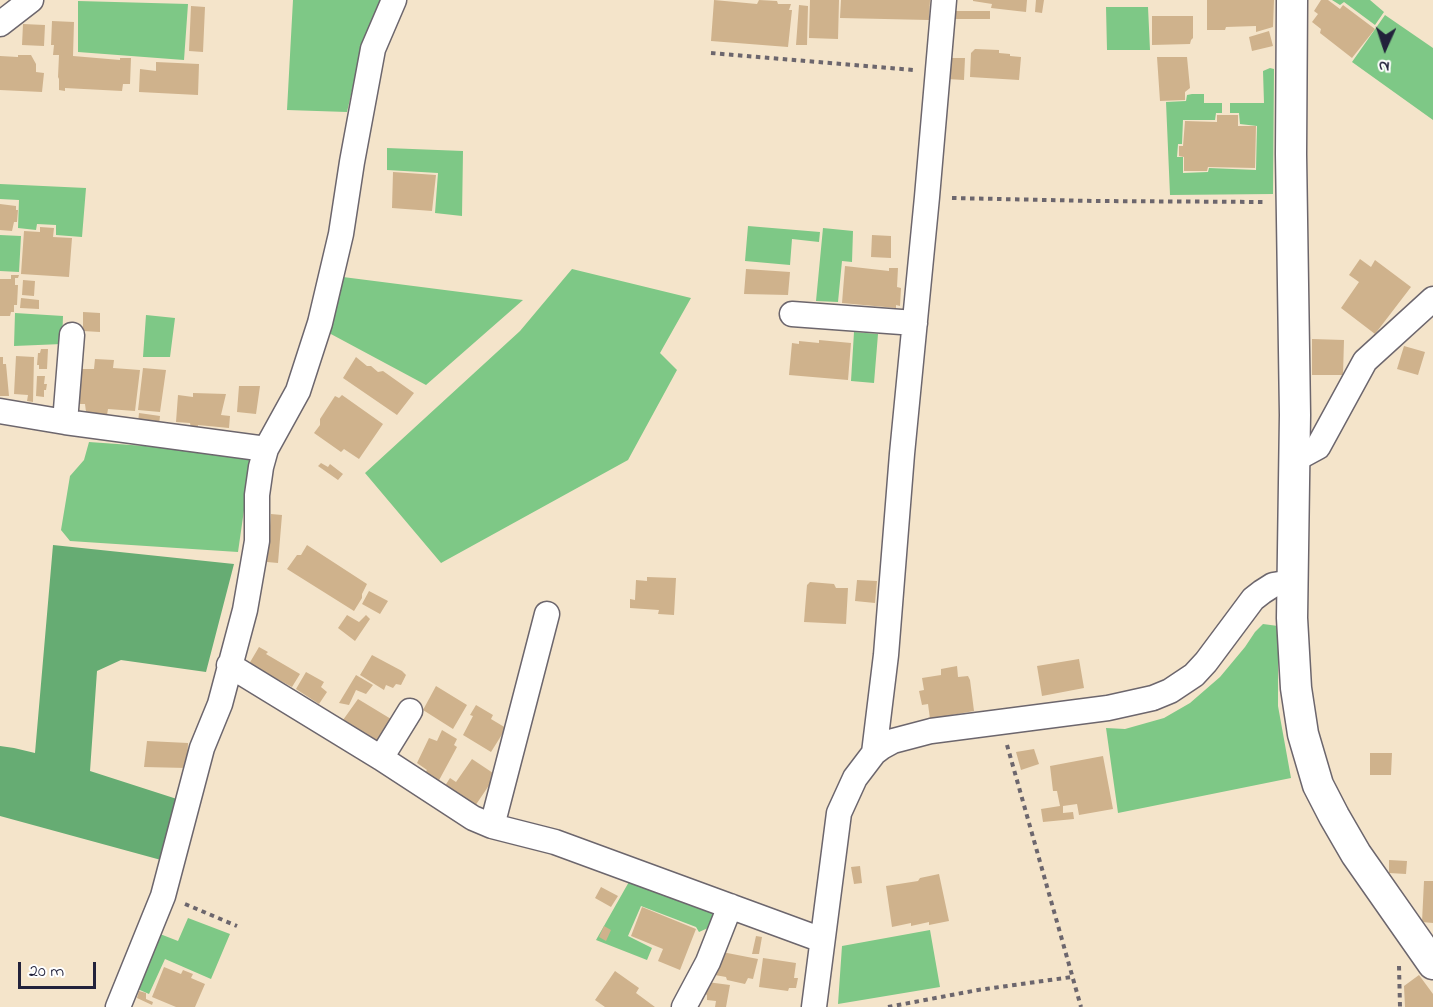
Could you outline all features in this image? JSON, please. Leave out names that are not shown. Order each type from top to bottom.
[{"type":"street","points":[[0,24],[31,0]]},
{"type":"street","points":[[118,1007],[163,896],[202,748],[220,705],[245,610],[257,541],[257,495],[261,467],[266,448],[298,391],[320,322],[341,234],[352,162],[374,49],[394,0]]},
{"type":"street","points":[[874,753],[886,655],[944,0]]},
{"type":"street","points":[[1293,0],[1292,203],[1295,415],[1292,618],[1296,688],[1303,734],[1318,785],[1356,854],[1433,964]]},
{"type":"street","points":[[1294,460],[1318,447],[1365,361],[1433,299]]},
{"type":"street","points":[[792,314],[915,323]]},
{"type":"street","points":[[65,422],[72,335]]},
{"type":"street","points":[[0,411],[65,422],[266,448]]},
{"type":"street","points":[[814,1007],[839,813],[855,778],[874,753],[903,738],[931,731],[1117,706],[1153,698],[1183,683],[1200,669],[1253,599],[1273,585],[1292,582]]},
{"type":"street","points":[[492,826],[547,614]]},
{"type":"street","points":[[230,665],[473,818],[492,826],[555,842],[822,940]]},
{"type":"street","points":[[381,758],[410,711]]},
{"type":"street","points":[[684,1007],[708,962],[730,906]]},
{"type":"path","points":[[711,53],[938,72]]},
{"type":"path","points":[[927,197],[1292,203]]},
{"type":"path","points":[[999,722],[1081,1007]]},
{"type":"path","points":[[163,896],[237,926]]},
{"type":"path","points":[[888,1007],[978,990],[1072,977]]},
{"type":"green space","points":[[293,0],[382,0],[363,43],[347,112],[287,110]]},
{"type":"green space","points":[[1332,0],[1370,0],[1384,12],[1375,25],[1344,2],[1340,5]]},
{"type":"green space","points":[[78,1],[188,4],[184,60],[78,52]]},
{"type":"green space","points":[[1106,7],[1148,7],[1150,50],[1107,50]]},
{"type":"green space","points":[[1385,15],[1433,48],[1433,120],[1352,62]]},
{"type":"green space","points":[[1274,69],[1273,194],[1170,195],[1166,102],[1186,101],[1187,95],[1204,94],[1204,103],[1222,103],[1222,113],[1216,113],[1215,120],[1183,120],[1182,144],[1178,144],[1177,157],[1183,157],[1183,173],[1208,172],[1209,168],[1256,170],[1257,126],[1240,124],[1239,113],[1230,113],[1230,103],[1264,103],[1263,71]]},
{"type":"green space","points":[[387,148],[463,151],[462,216],[435,213],[438,173],[387,170]]},
{"type":"green space","points":[[0,184],[86,188],[82,237],[56,235],[56,225],[37,224],[36,230],[18,228],[19,200],[0,199]]},
{"type":"green space","points":[[748,226],[820,232],[819,242],[792,239],[790,265],[745,261]]},
{"type":"green space","points":[[823,228],[853,231],[852,262],[842,261],[838,302],[816,301]]},
{"type":"green space","points":[[0,235],[21,236],[19,272],[0,271]]},
{"type":"green space","points":[[572,269],[691,298],[660,353],[677,370],[628,460],[441,563],[365,473],[520,331]]},
{"type":"green space","points":[[343,277],[523,300],[426,385],[329,333]]},
{"type":"green space","points":[[15,313],[63,316],[62,344],[14,346]]},
{"type":"green space","points":[[146,315],[175,318],[170,357],[143,357]]},
{"type":"green space","points":[[854,332],[878,334],[874,383],[851,381]]},
{"type":"green space","points":[[89,442],[243,453],[251,461],[238,552],[70,541],[61,530],[70,476],[84,460]]},
{"type":"green space","points":[[53,545],[234,564],[206,672],[121,660],[97,671],[90,771],[180,800],[161,860],[0,816],[0,746],[35,753]]},
{"type":"green space","points":[[1263,624],[1278,626],[1278,706],[1291,778],[1118,813],[1106,728],[1125,729],[1164,718],[1190,703],[1220,677]]},
{"type":"green space","points":[[630,880],[711,910],[715,919],[708,928],[699,932],[696,927],[641,906],[628,936],[652,948],[647,960],[596,940]]},
{"type":"green space","points":[[188,918],[230,934],[211,979],[165,959],[149,994],[133,987],[155,932],[178,941]]},
{"type":"green space","points":[[930,930],[940,987],[838,1004],[842,946]]},
{"type":"building","points":[[714,0],[757,4],[759,0],[791,4],[788,47],[711,41]]},
{"type":"building","points":[[810,0],[839,0],[838,39],[809,38]]},
{"type":"building","points":[[841,0],[930,0],[929,20],[840,18]]},
{"type":"building","points":[[973,0],[1027,0],[1026,12],[991,8],[992,4]]},
{"type":"building","points":[[1036,0],[1044,0],[1042,13],[1035,12]]},
{"type":"building","points":[[1207,0],[1274,0],[1273,27],[1256,32],[1256,26],[1207,30]]},
{"type":"building","points":[[1321,0],[1328,0],[1340,9],[1343,5],[1375,29],[1352,58],[1320,33],[1321,29],[1312,22],[1318,14],[1314,11]]},
{"type":"building","points":[[799,5],[808,6],[807,45],[796,45]]},
{"type":"building","points":[[191,6],[205,7],[203,52],[189,51]]},
{"type":"building","points":[[954,11],[990,11],[990,19],[955,19]]},
{"type":"building","points":[[1152,16],[1193,16],[1193,38],[1190,44],[1152,45]]},
{"type":"building","points":[[52,21],[74,22],[73,56],[120,60],[120,58],[131,58],[130,84],[123,84],[122,91],[65,88],[65,91],[59,90],[59,55],[53,55]]},
{"type":"building","points":[[23,24],[45,25],[44,46],[22,45]]},
{"type":"building","points":[[1269,31],[1273,46],[1252,51],[1249,37]]},
{"type":"building","points":[[975,49],[999,50],[999,53],[1021,57],[1019,80],[970,77],[971,53]]},
{"type":"building","points":[[18,55],[31,55],[36,64],[36,72],[44,73],[42,92],[0,90],[0,56],[18,57]]},
{"type":"building","points":[[1157,57],[1187,57],[1190,88],[1185,92],[1185,100],[1160,101]]},
{"type":"building","points":[[947,58],[965,58],[964,80],[947,79]]},
{"type":"building","points":[[156,62],[199,64],[198,95],[139,92],[140,69],[156,71]]},
{"type":"building","points":[[1217,115],[1238,115],[1238,126],[1256,126],[1255,168],[1208,167],[1207,171],[1184,171],[1184,157],[1179,156],[1179,146],[1183,146],[1185,121],[1217,122]]},
{"type":"building","points":[[393,172],[436,175],[432,211],[392,208]]},
{"type":"building","points":[[0,204],[16,206],[18,210],[17,222],[14,222],[12,231],[0,230]]},
{"type":"building","points":[[40,227],[54,228],[53,237],[72,238],[69,277],[21,274],[24,231],[40,232]]},
{"type":"building","points":[[872,235],[891,236],[891,258],[871,257]]},
{"type":"building","points":[[1360,259],[1371,267],[1375,260],[1411,287],[1375,334],[1341,308],[1359,282],[1349,275]]},
{"type":"building","points":[[845,266],[889,271],[889,268],[898,268],[897,287],[901,288],[900,306],[896,305],[896,308],[842,303]]},
{"type":"building","points":[[746,269],[790,272],[788,295],[744,294]]},
{"type":"building","points":[[11,275],[19,275],[15,278],[15,285],[18,285],[17,305],[14,305],[14,312],[11,312],[10,316],[0,316],[0,279],[11,279]]},
{"type":"building","points":[[23,280],[35,281],[34,296],[22,295]]},
{"type":"building","points":[[21,298],[39,300],[39,309],[20,308]]},
{"type":"building","points":[[83,312],[100,313],[100,332],[83,331]]},
{"type":"building","points":[[1312,339],[1344,340],[1343,375],[1312,375]]},
{"type":"building","points":[[819,340],[851,343],[848,380],[789,375],[792,343],[799,344],[799,341],[819,343]]},
{"type":"building","points":[[1404,346],[1425,352],[1418,375],[1397,369]]},
{"type":"building","points":[[41,349],[48,349],[47,369],[39,369],[37,365],[38,353]]},
{"type":"building","points":[[16,356],[34,357],[33,402],[27,401],[28,395],[14,394]]},
{"type":"building","points":[[0,357],[3,357],[3,364],[6,364],[9,396],[0,396]]},
{"type":"building","points":[[356,357],[378,372],[383,371],[414,393],[397,415],[343,378]]},
{"type":"building","points":[[95,359],[114,360],[113,368],[140,370],[135,411],[108,409],[107,415],[86,412],[85,404],[78,404],[82,369],[94,369]]},
{"type":"building","points":[[143,368],[166,370],[160,412],[138,410]]},
{"type":"building","points":[[37,376],[45,376],[44,384],[47,384],[44,397],[36,396]]},
{"type":"building","points":[[239,386],[260,386],[256,414],[237,412]]},
{"type":"building","points":[[193,393],[226,394],[221,415],[230,416],[229,428],[198,425],[198,429],[191,428],[190,423],[176,422],[178,395],[193,397]]},
{"type":"building","points":[[342,395],[383,424],[359,459],[344,449],[341,452],[314,433],[335,396],[339,398]]},
{"type":"building","points":[[139,413],[160,416],[159,425],[138,423]]},
{"type":"building","points":[[321,463],[328,467],[330,464],[343,474],[338,480],[318,466]]},
{"type":"building","points":[[271,514],[282,515],[278,563],[267,562]]},
{"type":"building","points":[[307,545],[367,584],[354,611],[287,569]]},
{"type":"building","points":[[647,577],[676,578],[674,615],[658,614],[659,610],[630,608],[630,599],[635,600],[636,580],[647,581]]},
{"type":"building","points":[[857,580],[877,581],[875,603],[855,601]]},
{"type":"building","points":[[810,582],[834,584],[836,588],[848,588],[846,624],[804,622],[807,585]]},
{"type":"building","points":[[369,591],[388,601],[380,614],[362,604]]},
{"type":"building","points":[[347,615],[359,622],[366,615],[370,619],[355,641],[338,628]]},
{"type":"building","points":[[259,647],[268,652],[266,654],[300,674],[292,687],[249,664]]},
{"type":"building","points":[[372,655],[406,675],[401,685],[396,684],[393,688],[386,685],[384,690],[360,675]]},
{"type":"building","points":[[1079,659],[1084,688],[1042,696],[1037,666]]},
{"type":"building","points":[[957,666],[958,677],[968,676],[970,680],[974,711],[930,719],[928,704],[922,705],[919,691],[924,690],[922,678],[941,675],[941,669]]},
{"type":"building","points":[[306,672],[324,682],[321,687],[327,692],[319,704],[296,689]]},
{"type":"building","points":[[356,675],[373,685],[366,694],[356,690],[349,705],[339,703]]},
{"type":"building","points":[[436,686],[467,705],[453,729],[423,710]]},
{"type":"building","points":[[358,699],[391,719],[378,743],[343,720]]},
{"type":"building","points":[[476,705],[493,715],[491,719],[506,728],[491,752],[463,735]]},
{"type":"building","points":[[442,730],[457,739],[454,745],[457,747],[437,784],[423,776],[427,770],[417,763],[429,738],[437,741]]},
{"type":"building","points":[[147,741],[188,743],[187,768],[144,767]]},
{"type":"building","points":[[1034,749],[1039,764],[1021,770],[1016,752]]},
{"type":"building","points":[[1370,753],[1392,753],[1391,775],[1370,775]]},
{"type":"building","points":[[1103,756],[1113,809],[1079,815],[1077,804],[1063,806],[1063,813],[1073,812],[1074,819],[1043,822],[1041,809],[1060,806],[1057,791],[1053,791],[1050,766]]},
{"type":"building","points":[[472,759],[496,775],[473,809],[443,789],[450,778],[456,782]]},
{"type":"building","points":[[1389,860],[1407,861],[1406,874],[1389,873]]},
{"type":"building","points":[[860,866],[862,883],[854,884],[851,867]]},
{"type":"building","points":[[939,874],[949,921],[911,926],[911,923],[892,927],[886,886],[918,881],[920,878]]},
{"type":"building","points":[[1424,881],[1433,881],[1433,923],[1422,922]]},
{"type":"building","points":[[601,887],[618,896],[611,907],[595,898]]},
{"type":"building","points":[[642,907],[696,929],[680,970],[658,961],[663,949],[631,936]]},
{"type":"building","points":[[604,926],[611,930],[606,941],[599,937]]},
{"type":"building","points":[[756,936],[762,937],[759,954],[752,954]]},
{"type":"building","points":[[722,952],[758,959],[753,979],[748,978],[745,984],[715,975]]},
{"type":"building","points":[[763,958],[796,963],[794,978],[798,978],[796,988],[789,988],[788,991],[759,987]]},
{"type":"building","points":[[164,967],[181,974],[183,970],[193,974],[191,978],[205,984],[195,1007],[176,1007],[152,997]]},
{"type":"building","points":[[615,971],[639,988],[636,993],[655,1007],[605,1007],[595,1000]]},
{"type":"building","points":[[1419,975],[1433,994],[1433,1007],[1405,1007],[1404,986]]},
{"type":"building","points":[[707,982],[730,985],[726,1007],[715,1007],[716,1001],[707,1000],[707,995],[703,993]]},
{"type":"building","points":[[139,991],[146,993],[146,999],[153,1002],[152,1005],[137,998]]}]
